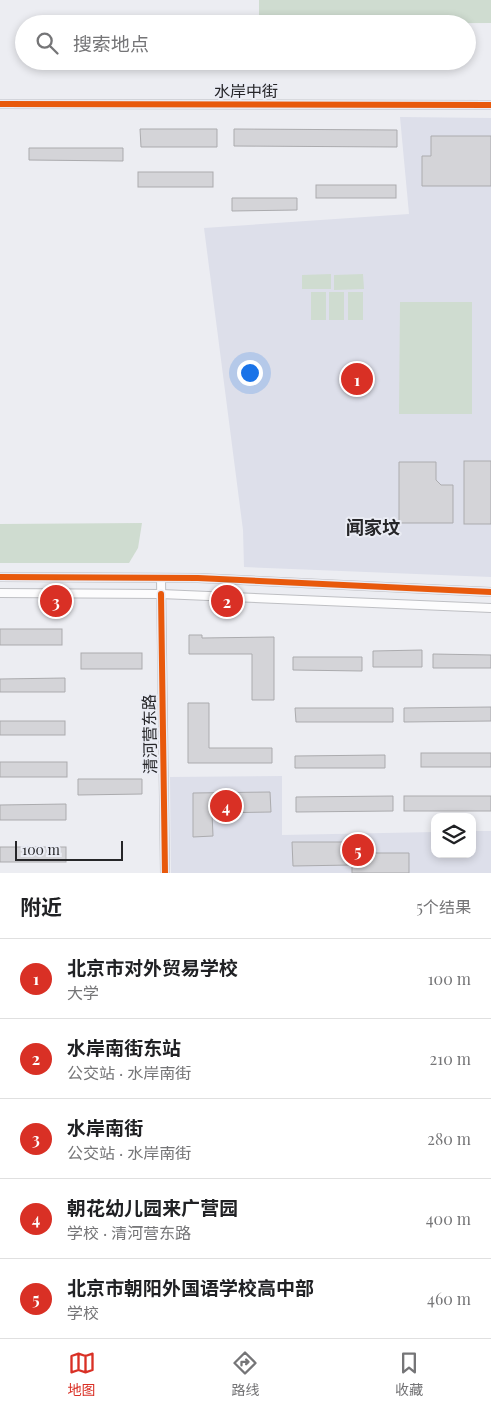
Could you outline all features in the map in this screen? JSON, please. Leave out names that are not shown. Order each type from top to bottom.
[{"type":"street","name":"水岸中街","points":[[0,104],[491,105]]},
{"type":"street","points":[[0,576],[161,578],[491,592]]},
{"type":"street","name":"清河营东路","points":[[161,578],[165,873]]},
{"type":"street","points":[[0,593],[161,594],[491,608]]},
{"type":"shaded area","points":[[259,0],[491,0],[491,23],[476,23],[476,15],[259,15]]},
{"type":"shaded area","points":[[400,117],[491,118],[491,577],[244,567],[243,530],[204,228],[409,214]]},
{"type":"shaded area","points":[[331,274],[331,289],[302,289],[302,275]]},
{"type":"shaded area","points":[[363,274],[364,289],[334,290],[334,275]]},
{"type":"shaded area","points":[[311,292],[326,292],[326,320],[311,320]]},
{"type":"shaded area","points":[[329,292],[344,292],[344,320],[329,320]]},
{"type":"shaded area","points":[[348,292],[363,292],[363,320],[348,320]]},
{"type":"shaded area","points":[[400,302],[472,302],[472,414],[399,414]]},
{"type":"shaded area","points":[[142,523],[138,548],[129,563],[0,563],[0,524]]},
{"type":"shaded area","points":[[282,776],[282,835],[431,832],[431,858],[476,858],[476,831],[491,831],[491,873],[171,873],[170,777]]},
{"type":"building","points":[[140,129],[217,129],[217,147],[141,147]]},
{"type":"building","points":[[234,129],[397,130],[397,147],[234,146]]},
{"type":"building","points":[[431,136],[491,136],[491,186],[422,186],[422,156],[431,156]]},
{"type":"building","points":[[29,148],[123,148],[123,161],[29,160]]},
{"type":"building","points":[[138,172],[213,172],[213,187],[138,187]]},
{"type":"building","points":[[316,185],[396,185],[396,198],[316,198]]},
{"type":"building","points":[[232,198],[297,198],[297,210],[232,211]]},
{"type":"building","points":[[464,461],[491,461],[491,524],[464,524]]},
{"type":"building","points":[[399,462],[436,462],[436,480],[441,485],[453,485],[453,523],[399,523]]},
{"type":"building","points":[[0,629],[62,629],[62,645],[0,645]]},
{"type":"building","points":[[189,635],[202,635],[202,638],[274,637],[274,700],[252,700],[252,654],[189,654]]},
{"type":"building","points":[[422,650],[422,667],[373,667],[373,651]]},
{"type":"building","points":[[81,653],[142,653],[142,669],[81,669]]},
{"type":"building","points":[[433,654],[491,655],[491,668],[433,668]]},
{"type":"building","points":[[293,657],[362,657],[362,671],[293,670]]},
{"type":"building","points":[[65,678],[65,692],[0,692],[0,679]]},
{"type":"building","points":[[188,703],[209,703],[209,748],[272,748],[272,763],[188,763]]},
{"type":"building","points":[[491,707],[491,721],[404,722],[404,708]]},
{"type":"building","points":[[295,708],[393,708],[393,722],[296,722]]},
{"type":"building","points":[[0,721],[65,721],[65,735],[0,735]]},
{"type":"building","points":[[421,753],[491,753],[491,767],[421,767]]},
{"type":"building","points":[[385,755],[385,768],[295,768],[295,756]]},
{"type":"building","points":[[0,762],[67,762],[67,777],[0,777]]},
{"type":"building","points":[[78,779],[142,779],[142,794],[78,795]]},
{"type":"building","points":[[270,792],[271,812],[212,813],[213,836],[193,837],[193,793]]},
{"type":"building","points":[[393,796],[393,811],[296,812],[296,797]]},
{"type":"building","points":[[404,796],[491,796],[491,811],[404,811]]},
{"type":"building","points":[[66,804],[66,820],[0,820],[0,805]]},
{"type":"building","points":[[292,842],[359,842],[359,853],[409,853],[409,873],[352,873],[352,865],[293,866]]},
{"type":"building","points":[[0,847],[66,847],[66,862],[0,862]]},
{"type":"cycle path","points":[[0,104],[491,105]]},
{"type":"cycle path","points":[[0,577],[198,578],[491,592]]},
{"type":"cycle path","points":[[161,594],[165,873]]},
{"type":"place","name":"北京市对外贸易学校","points":[[357,379]]},
{"type":"place","name":"水岸南街","points":[[56,601]]},
{"type":"place","name":"水岸南街东站","points":[[227,601]]},
{"type":"place","name":"朝花幼儿园来广营园","points":[[226,806]]},
{"type":"place","name":"北京市朝阳外国语学校高中部","points":[[358,850]]},
{"type":"district","name":"闻家坟","points":[[373,527]]}]
